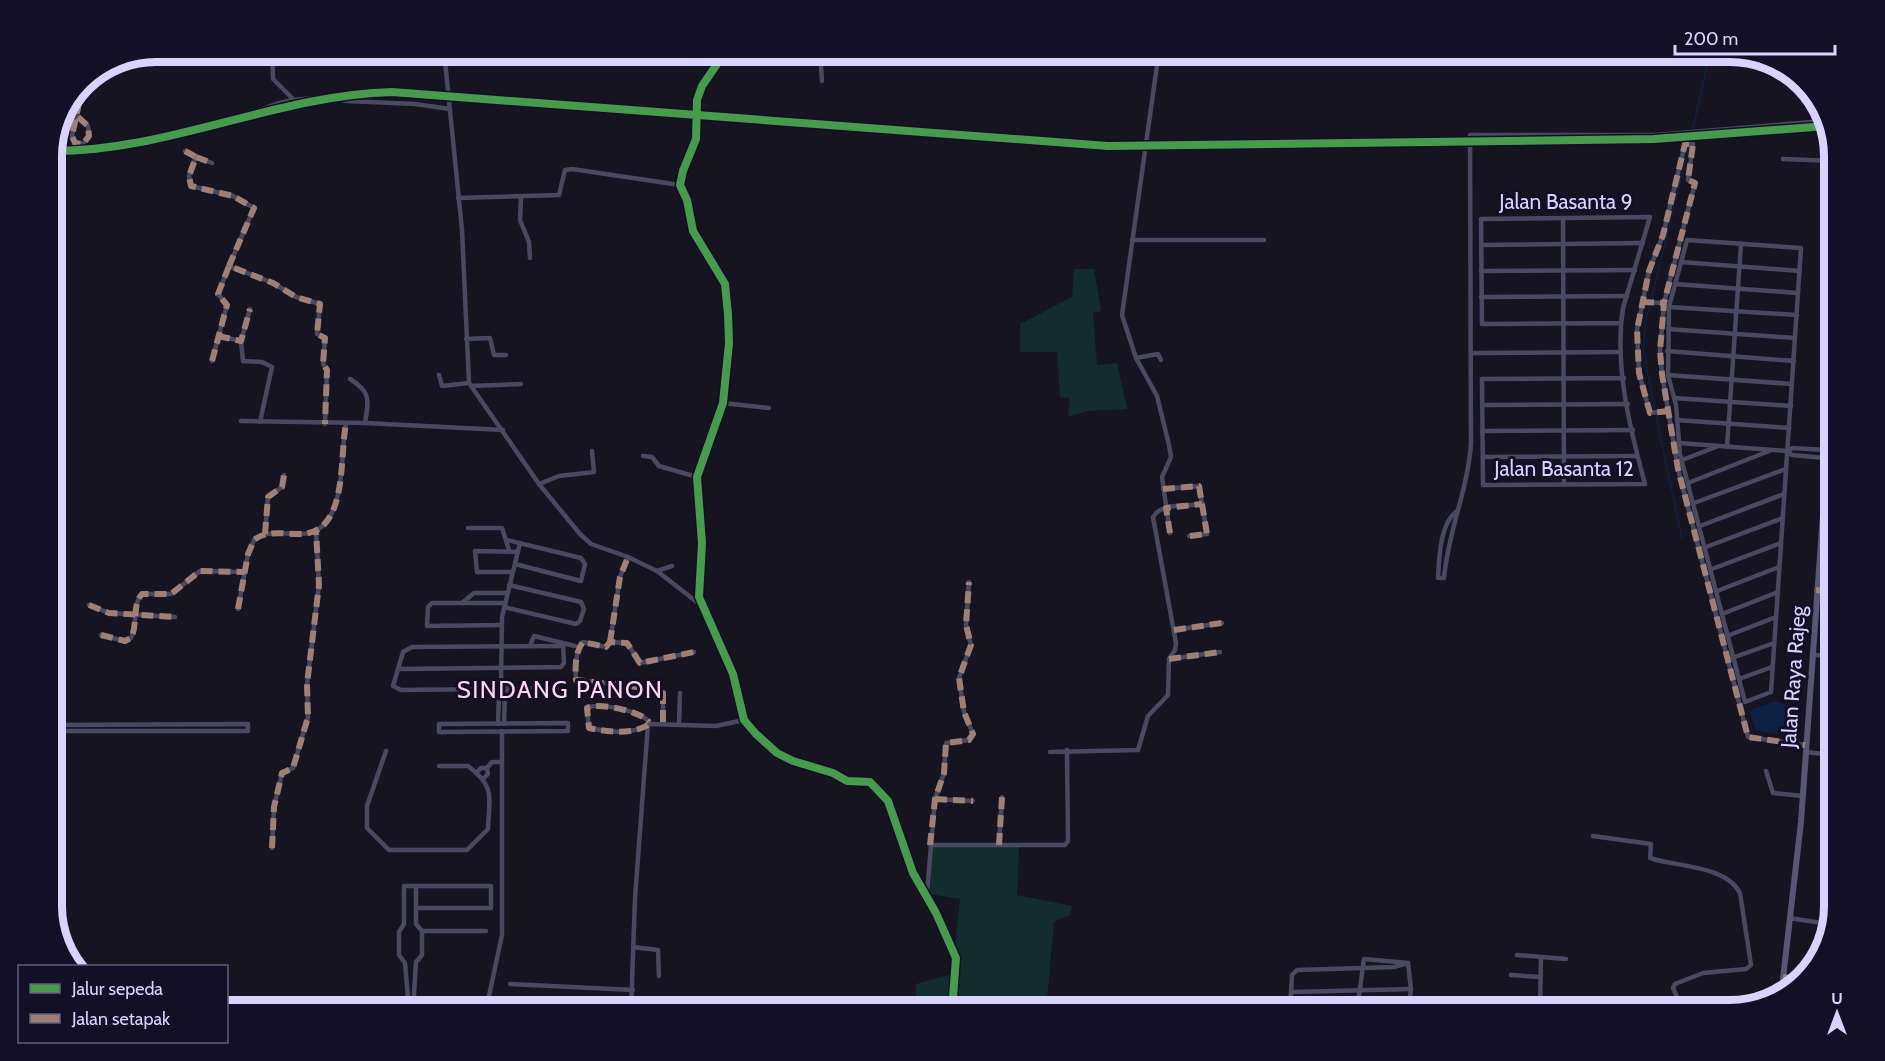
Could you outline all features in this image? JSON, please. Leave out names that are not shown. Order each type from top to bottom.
[{"type":"main road","name":"Jalan Raya Rajeg","points":[[1782,983],[1803,796],[1823,482]]},
{"type":"main road","points":[[1705,1000],[1732,1000]]},
{"type":"street","points":[[272,61],[273,79],[293,99]]},
{"type":"street","points":[[445,61],[458,198],[470,385],[539,484],[591,544],[628,556],[657,571],[702,606]]},
{"type":"street","points":[[718,61],[702,86],[697,100],[696,139],[680,185],[687,200],[693,231],[725,284],[729,343],[723,403],[697,477],[701,517],[699,587],[702,606],[733,674],[744,720],[763,742],[783,757],[854,782],[870,782],[888,801],[901,844],[956,958],[953,1000]]},
{"type":"street","points":[[821,61],[822,81]]},
{"type":"street","points":[[1158,61],[1122,315],[1136,358],[1157,396],[1169,445],[1171,457],[1162,474],[1170,533]]},
{"type":"street","points":[[251,116],[272,104],[293,99],[392,92],[1146,147],[1707,137],[1819,127]]},
{"type":"street","points":[[62,151],[86,151],[138,144],[331,97],[346,101],[415,104],[450,109]]},
{"type":"street","points":[[78,117],[88,126],[88,136],[83,144],[72,140],[81,98]]},
{"type":"street","points":[[1457,511],[1451,515],[1446,527],[1438,578],[1444,578],[1457,511],[1470,468],[1472,353],[1470,135],[1655,135],[1817,122]]},
{"type":"street","points":[[1669,411],[1650,413],[1639,373],[1637,330],[1649,271],[1666,224],[1689,144],[1688,180],[1695,183],[1667,305],[1660,351],[1689,513],[1748,737],[1824,753]]},
{"type":"street","points":[[185,151],[212,163]]},
{"type":"street","points":[[196,157],[189,176],[191,186],[233,196],[254,208],[218,294],[228,305],[212,361]]},
{"type":"street","points":[[1783,159],[1823,161]]},
{"type":"street","points":[[458,198],[559,195],[565,170],[572,169],[680,185]]},
{"type":"street","points":[[521,197],[520,220],[529,242],[530,258]]},
{"type":"street","name":"Jalan Basanta 9","points":[[1481,244],[1481,219],[1650,217],[1643,243]]},
{"type":"street","points":[[1563,218],[1564,484]]},
{"type":"street","points":[[1132,240],[1264,240]]},
{"type":"street","points":[[1687,240],[1801,248],[1771,692],[1745,702],[1739,671],[1732,658],[1712,569],[1682,460],[1674,398],[1668,375],[1667,305],[1687,240]]},
{"type":"street","points":[[1621,323],[1482,324],[1481,244],[1643,243],[1621,323],[1619,352],[1624,378],[1637,456],[1483,457],[1482,379],[1624,378]]},
{"type":"street","points":[[1727,447],[1741,244]]},
{"type":"street","points":[[1681,262],[1800,271]]},
{"type":"street","points":[[229,266],[273,283],[296,297],[321,305],[317,334],[325,338],[323,363],[327,370],[325,424]]},
{"type":"street","points":[[1481,271],[1635,270]]},
{"type":"street","points":[[1675,284],[1798,293]]},
{"type":"street","points":[[1481,297],[1627,296]]},
{"type":"street","points":[[1644,302],[1797,315]]},
{"type":"street","points":[[250,309],[241,341],[243,361],[262,362],[272,367],[260,422]]},
{"type":"street","points":[[1668,329],[1795,338]]},
{"type":"street","points":[[218,336],[241,341]]},
{"type":"street","points":[[466,339],[490,338],[494,355],[506,355]]},
{"type":"street","points":[[1667,351],[1794,361]]},
{"type":"street","points":[[1472,353],[1619,352]]},
{"type":"street","points":[[1136,358],[1158,354],[1161,360]]},
{"type":"street","points":[[439,375],[442,386],[521,384]]},
{"type":"street","points":[[1668,375],[1792,384]]},
{"type":"street","points":[[350,379],[365,388],[367,393],[365,423]]},
{"type":"street","points":[[1674,398],[1791,406]]},
{"type":"street","points":[[723,403],[770,408]]},
{"type":"street","points":[[1482,405],[1628,404]]},
{"type":"street","points":[[1677,420],[1789,428]]},
{"type":"street","points":[[241,421],[365,423],[421,428],[503,430]]},
{"type":"street","points":[[238,609],[250,545],[265,534],[304,535],[316,531],[324,526],[332,513],[340,486],[346,424]]},
{"type":"street","points":[[1482,431],[1633,430]]},
{"type":"street","points":[[1679,443],[1787,451],[1793,448],[1823,450]]},
{"type":"street","points":[[1682,460],[1719,446]]},
{"type":"street","points":[[1688,483],[1772,450]]},
{"type":"street","points":[[539,484],[559,476],[594,472],[592,451]]},
{"type":"street","points":[[1787,451],[1792,455],[1823,458]]},
{"type":"street","points":[[643,456],[652,457],[659,465],[697,477]]},
{"type":"street","name":"Jalan Basanta 12","points":[[1483,457],[1483,485],[1645,484],[1637,456]]},
{"type":"street","points":[[1694,503],[1786,469]]},
{"type":"street","points":[[265,534],[268,497],[282,487],[285,475]]},
{"type":"street","points":[[1163,489],[1199,486],[1208,534],[1188,536]]},
{"type":"street","points":[[1700,526],[1784,494]]},
{"type":"street","points":[[1050,752],[1138,750],[1148,716],[1168,695],[1169,658],[1175,650],[1174,630],[1153,521],[1155,513],[1166,508],[1202,504]]},
{"type":"street","points":[[1706,547],[1783,518]]},
{"type":"street","points":[[1446,527],[1453,529]]},
{"type":"street","points":[[468,528],[502,528],[509,550]]},
{"type":"street","points":[[272,848],[274,807],[282,773],[293,768],[308,717],[307,684],[320,585],[316,531]]},
{"type":"street","points":[[507,540],[581,558],[585,564],[581,581],[515,564]]},
{"type":"street","points":[[501,724],[501,646],[504,605],[520,543]]},
{"type":"street","points":[[1712,569],[1781,543]]},
{"type":"street","points":[[512,572],[477,572],[475,551],[518,552]]},
{"type":"street","points":[[628,556],[620,577],[610,642],[606,647],[582,642],[576,656],[576,680],[655,689],[663,693],[663,722]]},
{"type":"street","points":[[657,571],[672,566]]},
{"type":"street","points":[[1717,591],[1779,567]]},
{"type":"street","points":[[102,635],[129,640],[133,634],[140,596],[171,594],[198,572],[245,572]]},
{"type":"street","points":[[927,896],[935,799],[944,773],[946,743],[969,740],[973,734],[964,712],[959,678],[971,645],[966,625],[969,582]]},
{"type":"street","points":[[502,625],[427,626],[429,605],[462,603],[504,605],[576,624],[580,621],[584,609],[581,603],[509,585]]},
{"type":"street","points":[[1816,590],[1824,591]]},
{"type":"street","points":[[1722,614],[1778,592]]},
{"type":"street","points":[[462,603],[474,593],[507,593]]},
{"type":"street","points":[[89,605],[109,613],[175,617]]},
{"type":"street","points":[[1727,636],[1776,617]]},
{"type":"street","points":[[1174,630],[1222,623]]},
{"type":"street","points":[[530,646],[534,636],[563,645]]},
{"type":"street","points":[[610,642],[630,645],[640,663],[694,652]]},
{"type":"street","points":[[1732,658],[1774,643]]},
{"type":"street","points":[[398,669],[561,667],[564,663],[563,645]]},
{"type":"street","points":[[563,688],[502,691],[400,690],[393,686],[403,652],[412,647],[575,646]]},
{"type":"street","points":[[1169,658],[1220,652]]},
{"type":"street","points":[[1812,655],[1824,656]]},
{"type":"street","points":[[1739,679],[1772,668]]},
{"type":"street","points":[[680,693],[680,723]]},
{"type":"street","points":[[632,1000],[633,947],[649,724],[643,715],[633,712],[602,706],[587,708],[589,728],[625,732],[637,731],[649,724],[663,722],[716,726],[744,720]]},
{"type":"street","points":[[536,723],[536,731]]},
{"type":"street","points":[[567,723],[567,731],[439,732],[439,724],[501,724],[567,723]]},
{"type":"street","points":[[62,724],[248,724],[248,731],[62,731]]},
{"type":"street","points":[[488,1000],[502,935],[502,731]]},
{"type":"street","points":[[386,750],[367,806],[367,828],[389,850],[467,850],[488,829],[489,787],[483,779],[468,766],[439,766]]},
{"type":"street","points":[[930,845],[1059,845],[1068,841],[1067,750]]},
{"type":"street","points":[[476,773],[482,768],[487,768],[492,762],[502,762]]},
{"type":"street","points":[[483,779],[488,774],[487,768]]},
{"type":"street","points":[[1766,771],[1773,793],[1803,796]]},
{"type":"street","points":[[999,845],[1002,797]]},
{"type":"street","points":[[935,799],[973,801]]},
{"type":"street","points":[[1593,836],[1651,844],[1650,858],[1693,866],[1710,872],[1733,883],[1740,893],[1751,965],[1746,969],[1698,974],[1675,984],[1673,986],[1678,1000]]},
{"type":"street","points":[[416,886],[416,908],[416,924],[422,932],[422,955],[416,962],[416,994],[411,998],[405,993],[405,963],[399,955],[399,932],[404,924],[404,886],[416,886],[491,886],[491,908],[416,908]]},
{"type":"street","points":[[1789,918],[1822,923]]},
{"type":"street","points":[[404,924],[416,924]]},
{"type":"street","points":[[422,932],[486,931]]},
{"type":"street","points":[[633,947],[658,950],[659,976]]},
{"type":"street","points":[[1517,956],[1566,959]]},
{"type":"street","points":[[1540,1000],[1541,957]]},
{"type":"street","points":[[1358,1000],[1365,958],[1408,963]]},
{"type":"street","points":[[405,963],[416,962]]},
{"type":"street","points":[[1291,1000],[1292,975],[1297,970],[1394,967],[1408,963]]},
{"type":"street","points":[[1408,963],[1411,989],[1409,1000]]},
{"type":"street","points":[[1511,975],[1540,977]]},
{"type":"street","points":[[1783,979],[1788,979]]},
{"type":"street","points":[[510,984],[633,990]]},
{"type":"street","points":[[1293,992],[1359,988],[1411,989]]},
{"type":"street","points":[[1497,1000],[1517,1000]]},
{"type":"green space","points":[[1074,269],[1094,269],[1101,311],[1093,313],[1097,365],[1117,363],[1127,409],[1088,411],[1068,417],[1070,398],[1060,397],[1057,352],[1020,352],[1020,324],[1072,297]]},
{"type":"green space","points":[[931,846],[1019,847],[1017,895],[1072,906],[1070,915],[1054,922],[1047,1000],[915,1000],[916,984],[952,974],[960,899],[930,894]]},
{"type":"water","points":[[1776,701],[1789,706],[1792,712],[1792,730],[1784,735],[1756,731],[1750,712]]},
{"type":"waterway","points":[[1693,129],[1708,61]]},
{"type":"waterway","points":[[1655,410],[1643,350],[1646,321],[1691,137]]},
{"type":"waterway","points":[[1656,415],[1682,539]]},
{"type":"marked path","points":[[78,117],[88,126],[89,136],[83,144],[75,143],[72,136],[80,100]]},
{"type":"marked path","points":[[1669,411],[1650,413],[1639,373],[1637,330],[1649,271],[1663,235],[1685,144],[1693,144],[1688,180],[1695,183],[1664,303],[1660,351],[1678,469],[1748,737],[1805,745]]},
{"type":"marked path","points":[[185,151],[196,157],[189,176],[191,186],[233,196],[254,208],[229,266]]},
{"type":"marked path","points":[[196,157],[212,163]]},
{"type":"marked path","points":[[212,361],[227,305],[218,294],[229,266],[273,283],[296,297],[320,304],[317,334],[325,338],[323,364],[327,370],[325,424]]},
{"type":"marked path","points":[[1642,302],[1664,303]]},
{"type":"marked path","points":[[218,336],[241,341],[250,309]]},
{"type":"marked path","points":[[238,609],[248,554],[254,540],[270,534],[298,534],[314,531],[326,522],[334,509],[341,474],[346,424]]},
{"type":"marked path","points":[[265,534],[268,497],[282,487],[284,475]]},
{"type":"marked path","points":[[1163,489],[1199,486],[1207,534],[1189,536]]},
{"type":"marked path","points":[[1170,533],[1166,508],[1202,504]]},
{"type":"marked path","points":[[272,848],[274,807],[282,773],[293,768],[308,717],[307,684],[319,585],[316,531]]},
{"type":"marked path","points":[[610,642],[620,577],[628,557]]},
{"type":"marked path","points":[[101,635],[125,641],[131,638],[137,603],[142,594],[171,594],[200,571],[245,572]]},
{"type":"marked path","points":[[930,845],[935,799],[944,773],[946,743],[969,740],[973,734],[964,712],[959,678],[971,645],[966,625],[969,582]]},
{"type":"marked path","points":[[1816,590],[1824,591]]},
{"type":"marked path","points":[[89,605],[109,613],[175,617]]},
{"type":"marked path","points":[[1174,630],[1222,623]]},
{"type":"marked path","points":[[663,722],[663,693],[655,689],[576,680],[578,650],[583,642],[606,647],[610,642],[627,643],[640,663],[694,652]]},
{"type":"marked path","points":[[1169,659],[1220,652]]},
{"type":"marked path","points":[[648,725],[627,731],[589,728],[587,708],[600,706],[619,709],[637,714],[649,722]]},
{"type":"marked path","points":[[999,845],[1002,797]]},
{"type":"marked path","points":[[935,799],[973,801]]},
{"type":"marked path","points":[[1783,977],[1789,978]]},
{"type":"cycle path","points":[[719,61],[702,86],[697,100],[696,139],[680,185],[687,200],[693,231],[725,284],[728,314],[729,343],[723,403],[697,477],[702,543],[699,597],[733,674],[744,720],[756,734],[777,753],[793,761],[833,773],[847,781],[870,782],[888,801],[913,873],[936,913],[956,958],[953,1000]]},
{"type":"cycle path","points":[[62,150],[137,143],[306,103],[349,95],[392,92],[1108,146],[1654,139],[1819,127]]},
{"type":"district","name":"SINDANG PANON","points":[[560,689]]}]
